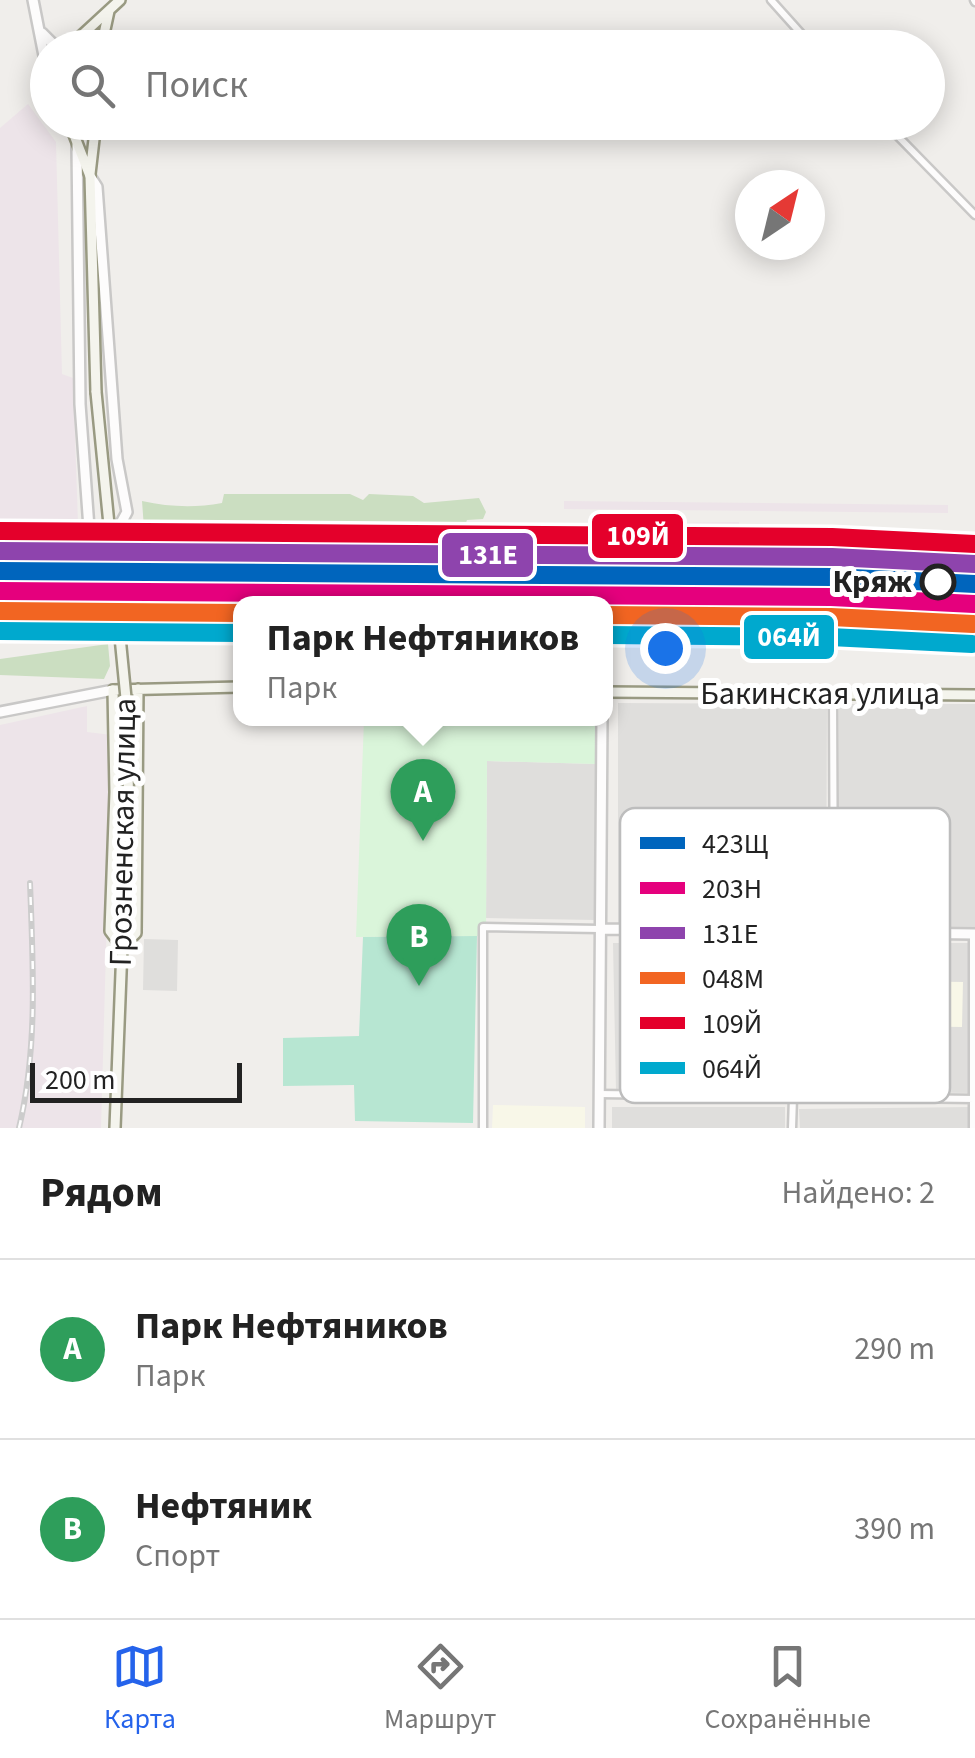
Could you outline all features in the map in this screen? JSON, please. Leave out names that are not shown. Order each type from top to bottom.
[{"type":"main road","points":[[87,30],[120,0]]},
{"type":"main road","points":[[105,30],[110,9]]},
{"type":"main road","points":[[77,140],[90,176]]},
{"type":"main road","points":[[90,176],[94,140]]},
{"type":"main road","name":"Грозненская улица","points":[[90,176],[96,392],[127,716],[129,812],[115,1128]]},
{"type":"main road","points":[[138,689],[136,933],[122,947],[110,930],[113,690],[138,689],[233,687]]},
{"type":"main road","points":[[115,734],[138,689]]},
{"type":"main road","name":"Бакинская улица","points":[[613,692],[975,695]]},
{"type":"street","points":[[33,0],[41,30]]},
{"type":"street","points":[[770,0],[798,30]]},
{"type":"street","points":[[76,140],[80,404],[90,542]]},
{"type":"street","points":[[902,140],[975,215]]},
{"type":"street","points":[[0,548],[74,549],[114,536],[127,512],[117,459],[97,187],[90,176]]},
{"type":"street","points":[[0,712],[113,690]]},
{"type":"street","points":[[833,694],[833,808]]},
{"type":"street","points":[[599,1128],[602,726]]},
{"type":"street","points":[[483,1128],[483,926],[620,929]]},
{"type":"street","points":[[973,1128],[974,934]]},
{"type":"street","points":[[599,1094],[620,1094]]},
{"type":"shaded area","points":[[28,104],[30,140],[56,142],[62,374],[73,378],[78,523],[0,523],[0,128]]},
{"type":"shaded area","points":[[564,501],[948,505],[948,513],[564,509]]},
{"type":"shaded area","points":[[739,522],[739,532],[537,534],[537,525]]},
{"type":"shaded area","points":[[618,703],[827,704],[827,808],[620,808],[618,926]]},
{"type":"shaded area","points":[[839,704],[975,704],[975,931],[950,931],[950,808],[839,808]]},
{"type":"shaded area","points":[[87,706],[87,732],[112,735],[101,1128],[0,1128],[0,725]]},
{"type":"shaded area","points":[[487,761],[597,764],[596,920],[486,918]]},
{"type":"shaded area","points":[[144,939],[178,940],[177,991],[143,990]]},
{"type":"shaded area","points":[[613,943],[620,943],[620,1090],[616,1090]]},
{"type":"shaded area","points":[[950,943],[975,943],[975,1093],[950,1093]]},
{"type":"shaded area","points":[[950,982],[963,982],[962,1027],[950,1027]]},
{"type":"shaded area","points":[[493,1105],[585,1107],[585,1128],[492,1128]]},
{"type":"shaded area","points":[[612,1107],[785,1107],[785,1128],[612,1128]]},
{"type":"shaded area","points":[[971,1107],[971,1128],[800,1128],[799,1109]]},
{"type":"green space","points":[[224,494],[350,494],[363,500],[369,494],[413,496],[424,503],[479,498],[486,512],[483,519],[467,520],[461,536],[403,535],[396,543],[354,546],[327,540],[242,549],[214,542],[151,541],[144,528],[142,501],[202,506],[222,503]]},
{"type":"green space","points":[[108,644],[110,666],[104,679],[0,675],[0,659]]},
{"type":"green space","points":[[364,726],[597,726],[597,764],[487,761],[486,936],[356,937]]},
{"type":"green space","points":[[477,936],[473,1123],[355,1121],[354,1085],[283,1086],[283,1038],[359,1036],[363,937]]},
{"type":"railway","points":[[0,562],[749,571]]},
{"type":"railway","points":[[570,591],[615,595]]},
{"type":"railway","points":[[605,595],[882,628],[975,634]]},
{"type":"railway","points":[[19,1128],[32,1037],[30,883]]},
{"type":"transit line","name":"109Й","points":[[0,531],[832,537],[975,544]]},
{"type":"transit line","name":"131Е","points":[[0,551],[832,557],[975,564]]},
{"type":"transit line","name":"423Щ","points":[[0,571],[832,577],[975,584]]},
{"type":"transit line","name":"203Н","points":[[0,591],[831,597],[974,604]]},
{"type":"transit line","name":"048М","points":[[0,611],[233,613]]},
{"type":"transit line","name":"048М","points":[[613,615],[831,617],[973,624]]},
{"type":"transit line","name":"064Й","points":[[0,631],[233,633]]},
{"type":"transit line","name":"064Й","points":[[613,635],[830,637],[972,644]]},
{"type":"place","name":"Кряж","points":[[938,582]]},
{"type":"place","name":"Парк Нефтяников","points":[[423,841]]},
{"type":"place","name":"Нефтяник","points":[[419,986]]}]
